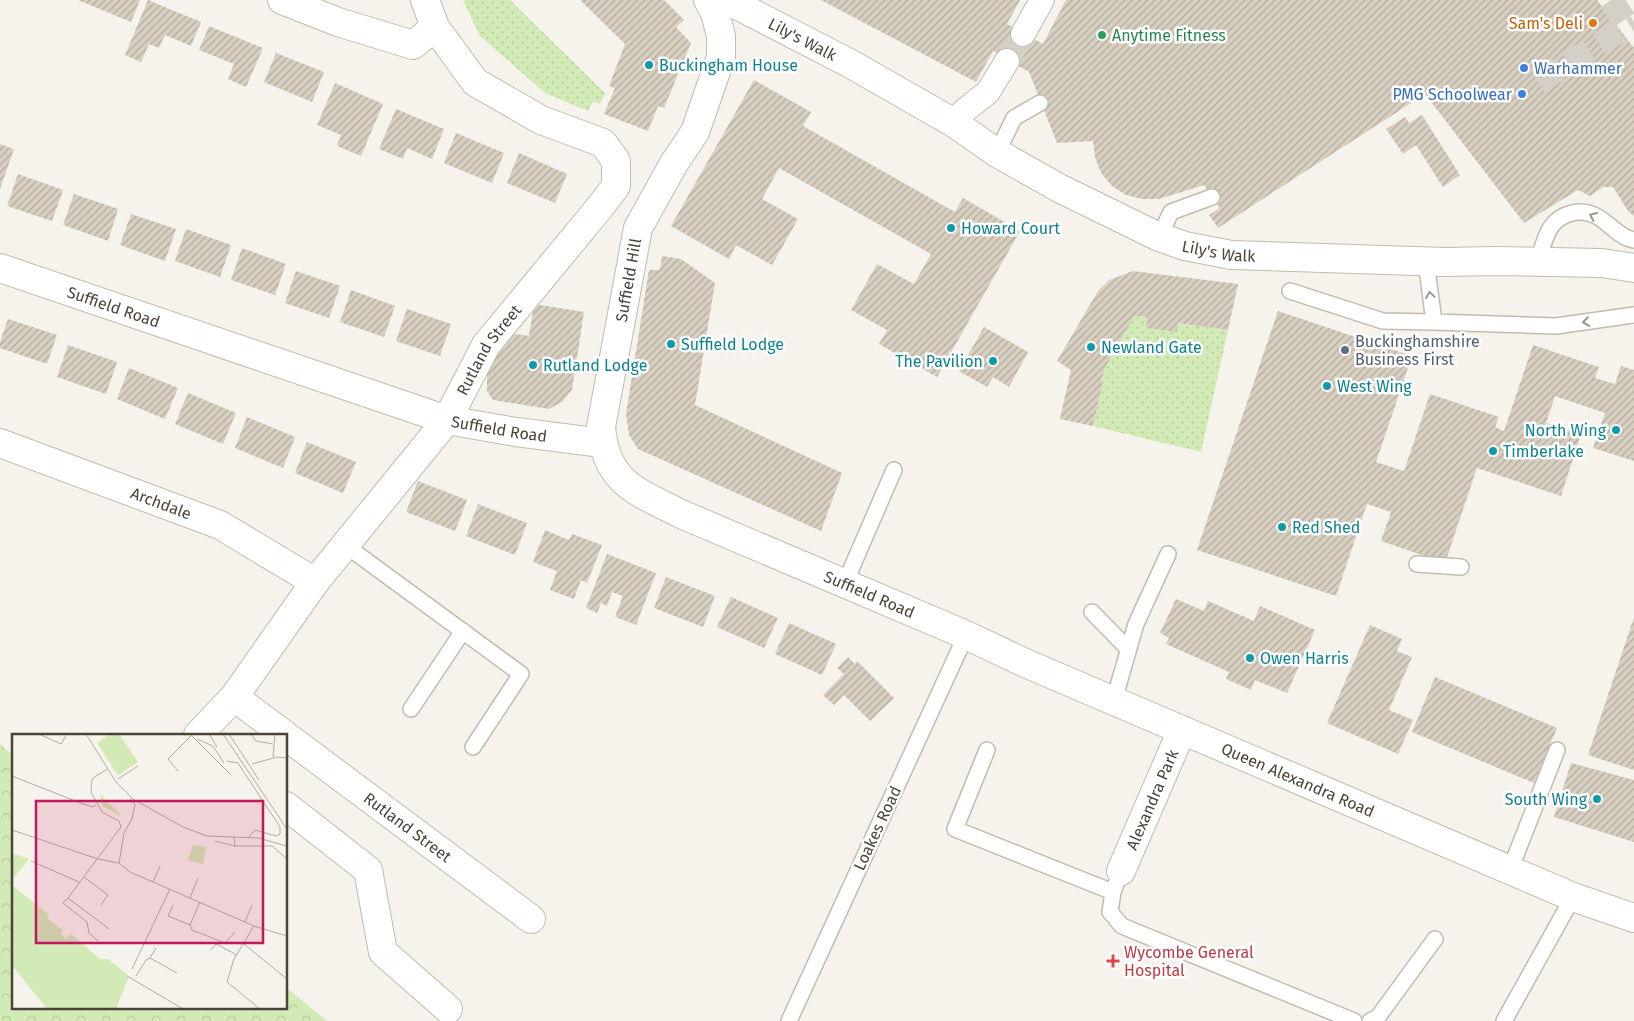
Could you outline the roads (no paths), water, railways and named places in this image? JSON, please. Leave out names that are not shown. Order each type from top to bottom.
[{"type":"street","points":[[282,0],[338,22],[413,46],[435,26]]},
{"type":"street","name":"Rutland Street","points":[[285,734],[234,697],[315,582],[447,420],[486,345],[616,186],[616,161],[603,143],[541,120],[474,82],[435,26],[425,0]]},
{"type":"street","name":"Suffield Hill","points":[[694,0],[712,29],[710,57],[695,132]]},
{"type":"street","name":"Suffield Hill","points":[[602,443],[601,427],[638,228],[673,165],[695,132],[721,57],[721,36],[715,13],[708,0]]},
{"type":"street","name":"Lily's Walk","points":[[727,0],[851,64],[954,123],[997,153],[1059,188],[1159,237],[1185,246],[1231,255],[1426,261],[1602,263],[1634,268]]},
{"type":"street","points":[[1024,34],[1042,0]]},
{"type":"street","name":"Lily's Walk","points":[[721,36],[747,26],[851,64]]},
{"type":"street","points":[[964,111],[988,92],[1007,61]]},
{"type":"street","name":"Suffield Road","points":[[0,268],[447,420],[516,432],[602,443],[608,462],[622,480],[638,492],[681,514],[966,635]]},
{"type":"street","name":"Archdale","points":[[0,443],[220,525],[315,582]]},
{"type":"street","name":"Queen Alexandra Road","points":[[966,635],[1025,663],[1573,898],[1634,918]]},
{"type":"street","points":[[199,734],[234,697]]},
{"type":"street","name":"Alexandra Park","points":[[1117,881],[1182,730]]},
{"type":"street","name":"Rutland Street","points":[[288,737],[531,920]]},
{"type":"street","points":[[288,808],[368,870],[382,952],[448,1009]]},
{"type":"lane","points":[[997,153],[1014,118],[1040,103]]},
{"type":"lane","points":[[1159,237],[1171,212],[1212,197]]},
{"type":"lane","points":[[1538,262],[1549,228],[1561,216],[1581,211],[1598,217],[1627,239],[1634,240]]},
{"type":"lane","points":[[1426,261],[1434,322]]},
{"type":"lane","points":[[1290,292],[1383,320],[1556,326],[1634,315]]},
{"type":"lane","points":[[845,583],[894,470]]},
{"type":"lane","points":[[345,545],[521,674],[473,746]]},
{"type":"lane","points":[[1114,700],[1136,624],[1168,554]]},
{"type":"lane","points":[[1417,564],[1461,567]]},
{"type":"lane","points":[[1092,612],[1128,649]]},
{"type":"lane","points":[[411,709],[462,631]]},
{"type":"lane","name":"Loakes Road","points":[[789,1021],[966,635]]},
{"type":"lane","points":[[987,750],[955,829],[1117,881],[1110,912],[1122,926],[1354,1021]]},
{"type":"lane","points":[[1510,870],[1557,750]]},
{"type":"lane","points":[[1504,1021],[1573,898]]},
{"type":"lane","points":[[1370,1021],[1378,1017],[1435,939]]},
{"type":"tunnel","points":[[1611,0],[1628,25]]},
{"type":"tunnel","points":[[1538,82],[1634,22]]},
{"type":"tunnel","points":[[1007,61],[1023,34]]},
{"type":"place","name":"Sam's Deli","points":[[1593,23]]},
{"type":"place","name":"Anytime Fitness","points":[[1102,35]]},
{"type":"place","name":"Buckingham House","points":[[649,65]]},
{"type":"place","name":"Warhammer","points":[[1524,68]]},
{"type":"place","name":"PMG Schoolwear","points":[[1522,94]]},
{"type":"place","name":"Howard Court","points":[[951,228]]},
{"type":"place","name":"Suffield Lodge","points":[[671,344]]},
{"type":"place","name":"Newland Gate","points":[[1091,347]]},
{"type":"place","name":"Buckinghamshire Business First","points":[[1345,350]]},
{"type":"place","name":"The Pavilion","points":[[993,361]]},
{"type":"place","name":"Rutland Lodge","points":[[533,365]]},
{"type":"place","name":"West Wing","points":[[1327,386]]},
{"type":"place","name":"North Wing","points":[[1616,430]]},
{"type":"place","name":"Timberlake","points":[[1493,451]]},
{"type":"place","name":"Red Shed","points":[[1282,527]]},
{"type":"place","name":"Owen Harris","points":[[1250,658]]},
{"type":"place","name":"South Wing","points":[[1597,799]]},
{"type":"place","name":"Wycombe General Hospital","points":[[1113,961]]}]
